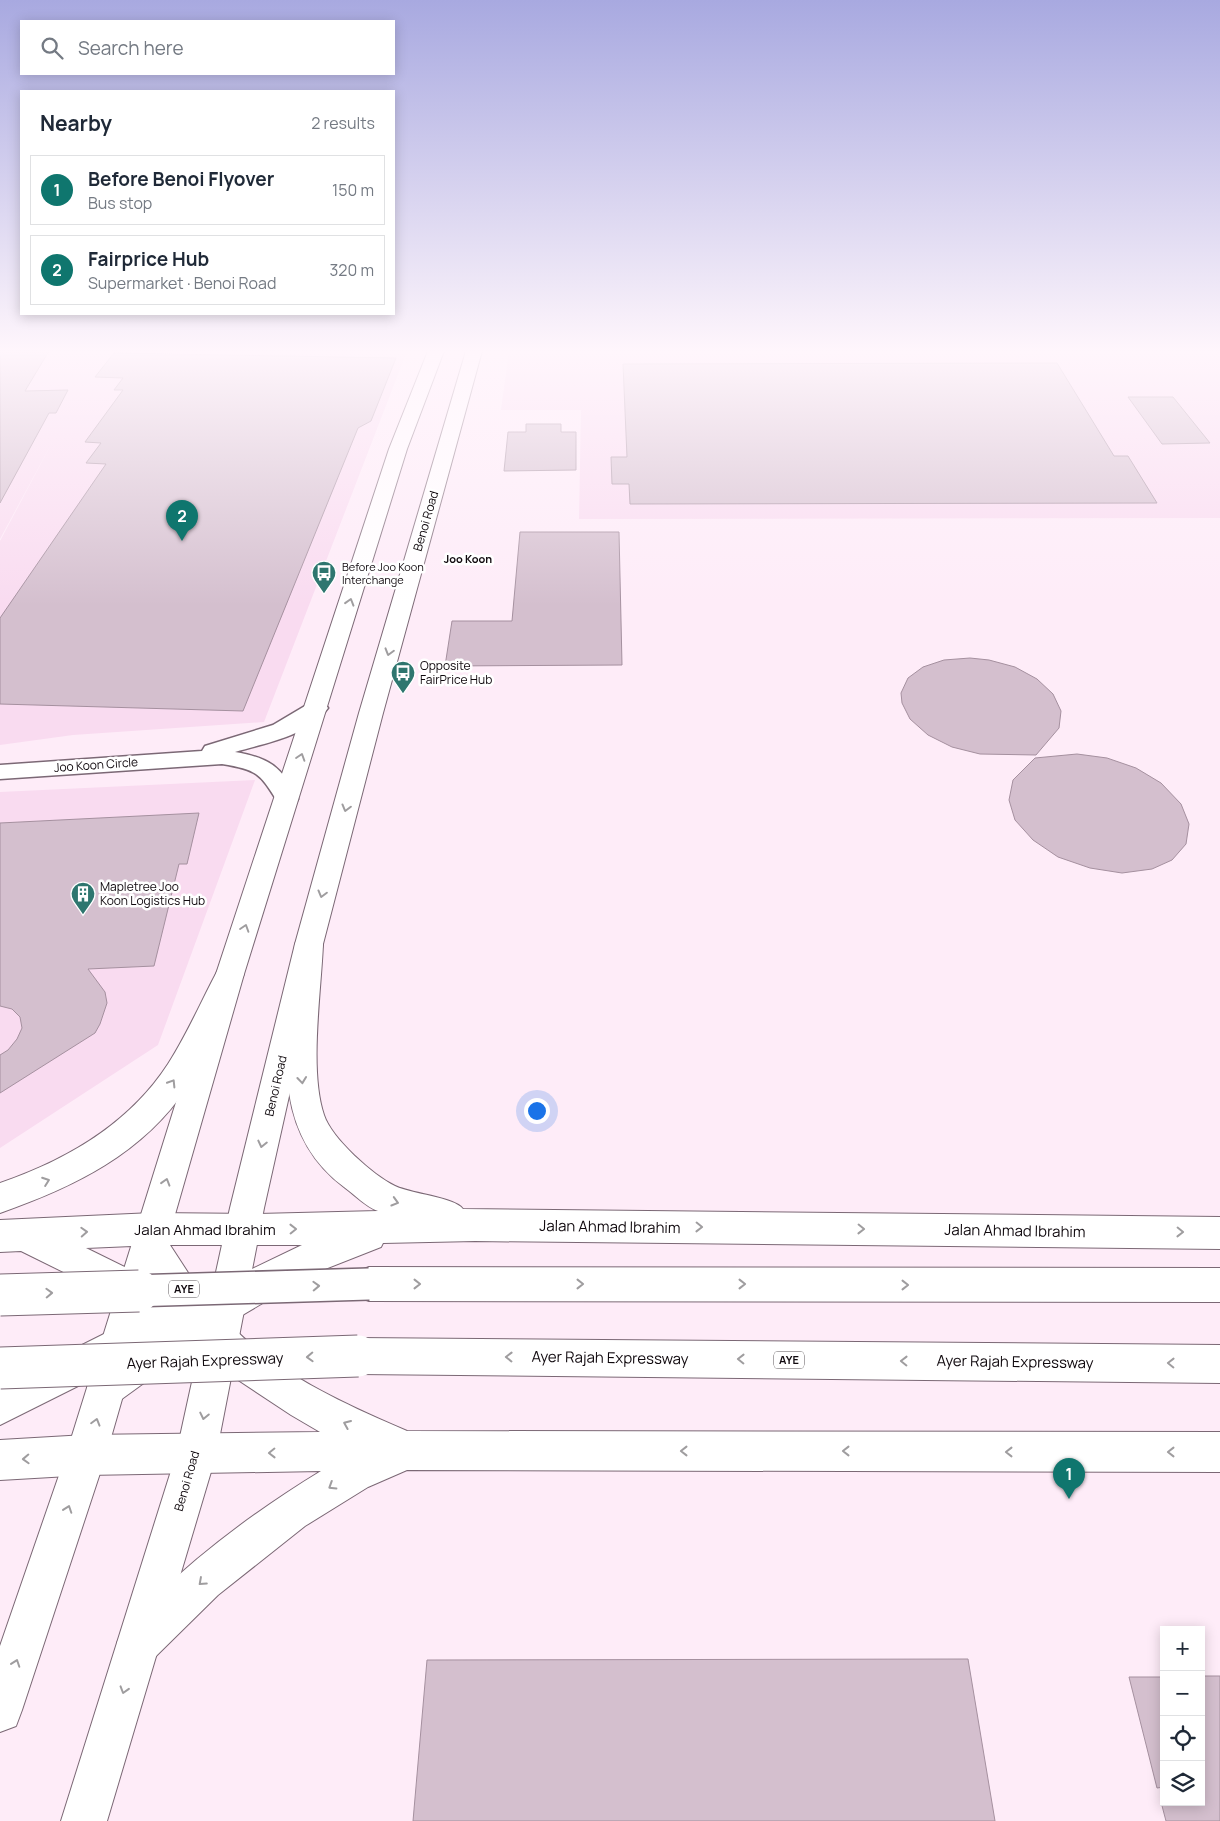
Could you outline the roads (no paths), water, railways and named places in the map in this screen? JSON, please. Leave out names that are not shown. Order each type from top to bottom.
[{"type":"main road","points":[[0,1710],[86,1455],[150,1235],[230,974],[403,436]]},
{"type":"main road","name":"Benoi Road","points":[[84,1821],[196,1455],[212,1378],[203,1313],[244,1230],[247,1208],[309,944],[371,713],[454,436]]},
{"type":"main road","points":[[309,944],[301,1075],[308,1116],[322,1144],[348,1171],[386,1199],[475,1225]]},
{"type":"main road","points":[[0,1198],[56,1178],[112,1146],[142,1119],[169,1088],[230,974]]},
{"type":"main road","name":"Jalan Ahmad Ibrahim","points":[[12,1235],[150,1235],[244,1230],[475,1225],[1220,1233]]},
{"type":"main road","points":[[0,1406],[117,1347],[203,1313],[339,1245],[399,1227]]},
{"type":"main road","points":[[12,1235],[134,1290],[203,1313]]},
{"type":"main road","points":[[150,1235],[233,1355],[304,1402],[338,1420],[408,1450]]},
{"type":"main road","name":"AYE","points":[[0,1295],[369,1284],[1220,1285]]},
{"type":"main road","points":[[106,1388],[203,1313]]},
{"type":"main road","name":"Ayer Rajah Expressway","points":[[0,1368],[358,1356],[1220,1364]]},
{"type":"main road","points":[[139,1643],[203,1580],[290,1512],[354,1473],[408,1450]]},
{"type":"main road","points":[[0,1460],[86,1455],[196,1455],[408,1450],[1220,1452]]},
{"type":"street","name":"Joo Koon Circle","points":[[192,759],[267,736],[296,724],[317,708]]},
{"type":"street","name":"Joo Koon Circle","points":[[0,772],[222,757],[259,765],[270,771],[279,781],[287,799]]},
{"type":"place","name":"Fairprice Hub","points":[[182,541]]},
{"type":"place","name":"Before Joo Koon Interchange","points":[[324,594]]},
{"type":"place","name":"Opposite FairPrice Hub","points":[[403,694]]},
{"type":"place","name":"Mapletree Joo Koon Logistics Hub","points":[[83,915]]},
{"type":"place","name":"Before Benoi Flyover","points":[[1069,1499]]},
{"type":"district","name":"Joo Koon","points":[[468,559]]}]
